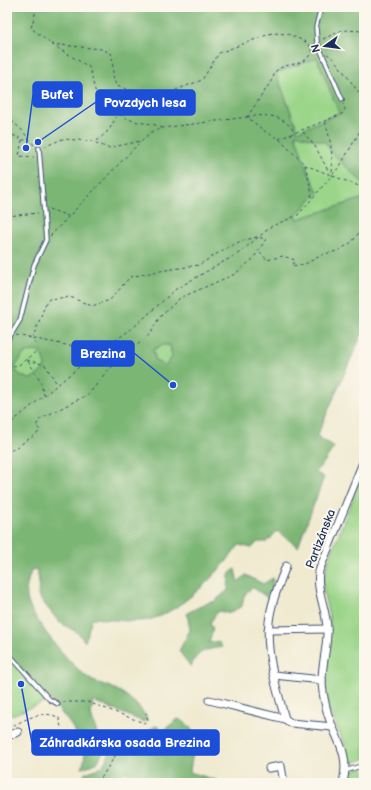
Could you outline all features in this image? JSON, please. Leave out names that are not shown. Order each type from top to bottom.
[{"type":"street","name":"Partizánska","points":[[343,783],[345,771],[344,753],[326,709],[322,680],[327,628],[317,586],[319,571],[364,460]]},
{"type":"street","name":"Partizánska","points":[[285,719],[274,675],[268,630],[270,614],[286,566]]},
{"type":"street","points":[[268,630],[327,628]]},
{"type":"street","points":[[274,675],[322,680]]},
{"type":"street","points":[[209,700],[285,719],[291,723],[333,727]]},
{"type":"street","points":[[7,736],[18,732]]},
{"type":"street","points":[[269,768],[281,766],[284,783]]},
{"type":"lane","points":[[321,7],[316,27],[317,42],[342,99]]},
{"type":"lane","points":[[7,341],[8,336],[20,320],[34,265],[46,240],[42,206],[41,157],[39,148]]},
{"type":"lane","points":[[7,652],[49,699],[58,704]]},
{"type":"lane","points":[[345,771],[364,764]]},
{"type":"path","points":[[35,7],[35,14],[31,28],[51,44],[89,68],[97,94],[119,114],[137,122],[154,124],[162,128]]},
{"type":"path","points":[[317,42],[343,30],[364,31]]},
{"type":"path","points":[[51,44],[101,49],[111,53],[113,60],[112,76],[117,86],[122,90],[160,96],[202,80],[219,53],[262,36],[272,33],[288,34],[307,43],[310,47],[309,56],[302,62],[295,65],[289,65],[276,72],[247,117]]},
{"type":"path","points":[[323,55],[328,54],[334,58],[353,87],[364,99]]},
{"type":"path","points":[[279,139],[342,114],[345,109],[342,99]]},
{"type":"path","points":[[96,142],[109,130],[119,114]]},
{"type":"path","points":[[46,240],[151,132],[162,128],[269,115],[285,120],[295,133]]},
{"type":"path","points":[[7,117],[21,128],[29,140],[39,148],[62,139],[96,142],[108,148],[141,141]]},
{"type":"path","points":[[247,117],[267,133],[279,139],[305,165],[364,188]]},
{"type":"path","points":[[325,121],[333,159],[332,176]]},
{"type":"path","points":[[7,426],[106,346],[134,327],[176,289],[223,264],[272,226],[298,215],[332,176],[350,151],[364,124]]},
{"type":"path","points":[[302,131],[315,146],[332,176]]},
{"type":"path","points":[[7,134],[19,137],[20,140],[29,140]]},
{"type":"path","points":[[22,140],[19,156],[41,157]]},
{"type":"path","points":[[305,165],[312,189],[312,200]]},
{"type":"path","points":[[42,206],[69,217]]},
{"type":"path","points":[[7,216],[43,212]]},
{"type":"path","points":[[259,252],[267,260],[283,256],[295,260],[292,266],[305,264],[324,254],[338,250],[352,242],[364,226]]},
{"type":"path","points":[[7,367],[19,365],[38,350],[34,338],[45,305],[49,299],[70,297],[92,306],[110,300],[130,277],[160,270],[199,265],[241,241],[257,237],[266,239],[259,252],[253,259],[235,274],[180,298],[159,318],[150,334],[107,371],[88,394],[40,419],[36,426],[40,430],[37,434],[7,453]]},
{"type":"path","points":[[8,336],[17,335],[71,346],[106,346]]},
{"type":"path","points":[[27,360],[45,365],[58,385]]},
{"type":"path","points":[[27,360],[40,380],[44,396]]},
{"type":"path","points":[[58,704],[67,701],[88,702],[144,723],[148,720],[146,713]]},
{"type":"path","points":[[7,728],[31,718],[48,714],[59,718],[61,727]]},
{"type":"path","points":[[98,783],[131,733]]},
{"type":"green space","points":[[7,7],[364,7],[364,184],[331,152],[325,142],[295,134],[306,167],[318,192],[296,215],[298,219],[364,198],[364,329],[317,436],[334,447],[322,465],[315,472],[324,477],[298,547],[277,531],[267,542],[258,542],[252,548],[239,545],[222,567],[199,590],[173,609],[160,616],[142,621],[92,618],[85,642],[78,633],[59,622],[38,596],[39,580],[37,570],[32,569],[26,594],[32,611],[46,633],[66,657],[85,676],[93,681],[123,693],[137,705],[147,718],[144,722],[93,701],[91,715],[103,752],[97,763],[82,768],[84,750],[78,736],[50,699],[7,654]],"holes":[[[317,58],[339,113],[298,131],[276,73]],[[161,345],[170,345],[172,357],[165,366],[156,361],[153,350]],[[34,351],[37,352],[42,356],[45,362],[42,371],[30,379],[19,374],[15,367],[24,354]]]},
{"type":"green space","points":[[317,57],[339,113],[298,131],[276,73]]},
{"type":"green space","points":[[295,133],[325,142],[331,152],[364,184],[364,198],[298,219],[296,215],[318,192],[306,167]]},
{"type":"green space","points":[[161,345],[170,345],[172,357],[165,367],[156,361],[153,350]]},
{"type":"green space","points":[[34,351],[42,356],[45,365],[42,371],[30,379],[19,374],[15,367],[24,354]]},
{"type":"green space","points":[[364,470],[364,759],[349,764],[346,747],[328,708],[325,689],[330,621],[322,585],[327,564]]},
{"type":"green space","points":[[235,569],[238,582],[246,575],[263,584],[273,578],[271,600],[252,587],[244,596],[242,606],[229,613],[218,611],[210,623],[213,629],[209,643],[218,641],[222,647],[207,650],[199,654],[193,661],[191,667],[179,651],[190,630],[187,613],[215,601],[228,590],[229,574]]},
{"type":"green space","points":[[7,654],[49,700],[7,717]]},
{"type":"green space","points":[[178,719],[186,723],[191,728],[193,734],[194,748],[190,772],[225,783],[151,783],[125,772],[121,776],[124,783],[81,783],[85,773],[102,767],[109,754],[109,740],[133,738],[156,726],[164,730]]},
{"type":"green space","points":[[364,766],[364,783],[347,783],[352,771]]},
{"type":"place","name":"Povzdych lesa","points":[[38,142]]},
{"type":"place","name":"Bufet","points":[[26,148]]},
{"type":"place","name":"Brezina","points":[[173,385]]},
{"type":"place","name":"Záhradkárska osada Brezina","points":[[21,684]]}]
